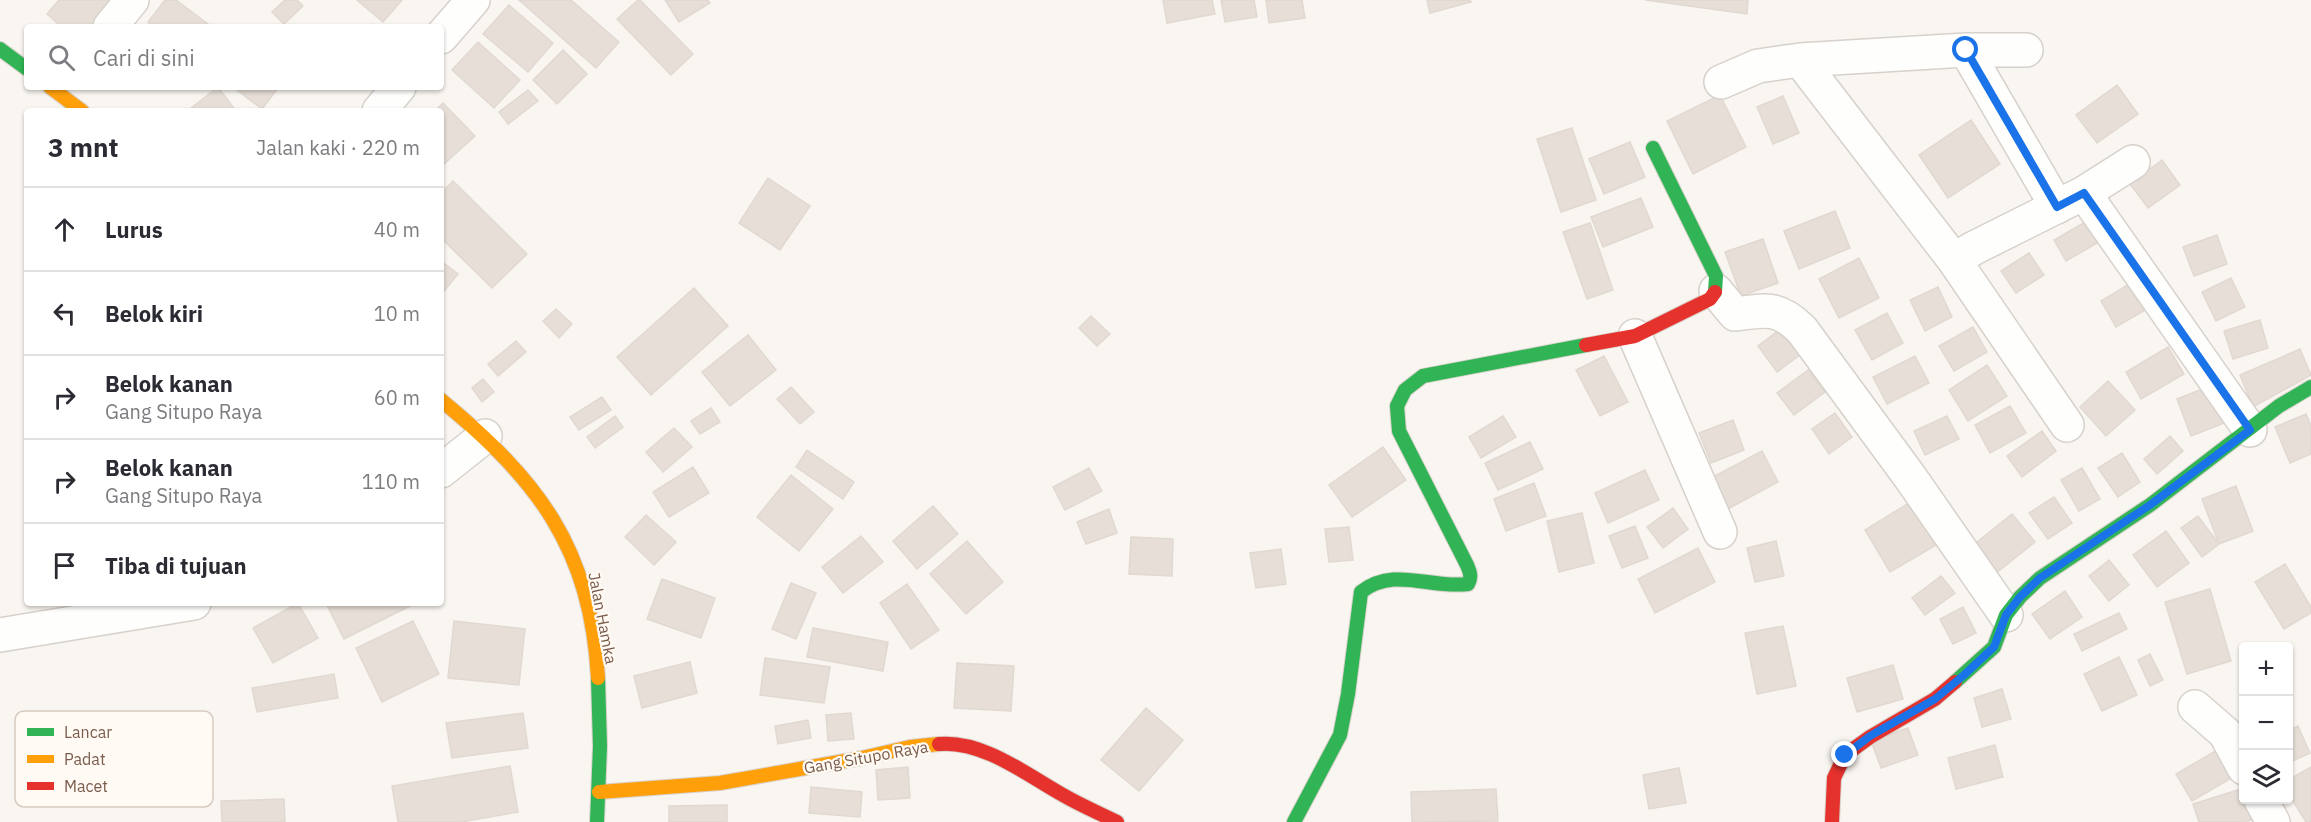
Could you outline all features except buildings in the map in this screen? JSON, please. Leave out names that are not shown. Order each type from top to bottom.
[{"type":"street","points":[[112,24],[132,0]]},
{"type":"street","points":[[444,34],[473,0]]},
{"type":"street","points":[[0,49],[24,67]]},
{"type":"street","points":[[1966,50],[2070,200],[2250,430]]},
{"type":"street","points":[[1721,82],[1758,66],[1800,60],[1966,50],[2026,50]]},
{"type":"street","points":[[1800,60],[1954,260],[2067,425]]},
{"type":"street","points":[[382,108],[396,90]]},
{"type":"street","points":[[1653,148],[1716,276],[1716,291],[1728,308],[1735,314],[1761,310],[1776,311],[1790,317],[1802,330],[1910,477],[2006,615]]},
{"type":"street","points":[[1954,260],[2070,200],[2133,162]]},
{"type":"street","points":[[1294,822],[1340,735],[1348,694],[1361,592],[1373,582],[1387,579],[1404,579],[1450,586],[1468,584],[1471,580],[1471,574],[1464,559],[1399,431],[1396,406],[1405,390],[1423,376],[1635,336],[1710,299],[1716,291]]},
{"type":"street","points":[[1635,336],[1720,532]]},
{"type":"street","points":[[1832,822],[1834,778],[1845,755],[1870,736],[1935,699],[1964,675],[1994,647],[2006,615],[2020,597],[2040,578],[2150,505],[2279,406],[2311,387]]},
{"type":"street","name":"Jalan Hamka","points":[[444,402],[485,436],[530,487],[556,522],[577,567],[592,627],[598,684],[601,738],[597,822]]},
{"type":"street","points":[[444,469],[485,436]]},
{"type":"street","points":[[0,635],[178,606]]},
{"type":"street","points":[[2195,707],[2225,733],[2239,759]]},
{"type":"street","name":"Gang Situpo Raya","points":[[599,792],[720,783],[862,758],[910,747],[951,743],[988,753],[1079,804],[1117,822]]},
{"type":"street","points":[[2262,804],[2273,822]]},
{"type":"traffic: fast","points":[[0,49],[24,67]]},
{"type":"traffic: fast","points":[[1653,148],[1716,276],[1715,292]]},
{"type":"traffic: fast","points":[[1294,822],[1340,735],[1348,694],[1361,592],[1386,580],[1413,580],[1454,585],[1468,584],[1470,579],[1467,565],[1399,431],[1397,406],[1405,390],[1423,376],[1586,345]]},
{"type":"traffic: fast","points":[[1955,682],[1994,647],[2006,615],[2020,597],[2040,578],[2150,505],[2279,406],[2311,387]]},
{"type":"traffic: fast","points":[[597,822],[600,746],[598,678]]},
{"type":"traffic: slow","points":[[54,90],[78,108]]},
{"type":"traffic: slow","points":[[444,403],[505,459],[531,489],[553,520],[571,554],[584,591],[593,632],[598,678]]},
{"type":"traffic: slow","points":[[599,792],[720,783],[862,758],[910,747],[939,744]]},
{"type":"traffic: jam","points":[[1586,345],[1635,336],[1710,299],[1715,292]]},
{"type":"traffic: jam","points":[[1832,822],[1834,778],[1845,755],[1870,737],[1935,699],[1955,682]]},
{"type":"traffic: jam","points":[[939,744],[972,747],[1004,760],[1069,799],[1117,822]]},
{"type":"route","points":[[1845,755],[1870,736],[1935,699],[1964,675],[1994,647],[2006,615],[2020,597],[2040,578],[2150,505],[2250,430],[2084,193],[2057,207],[1966,50]]}]
